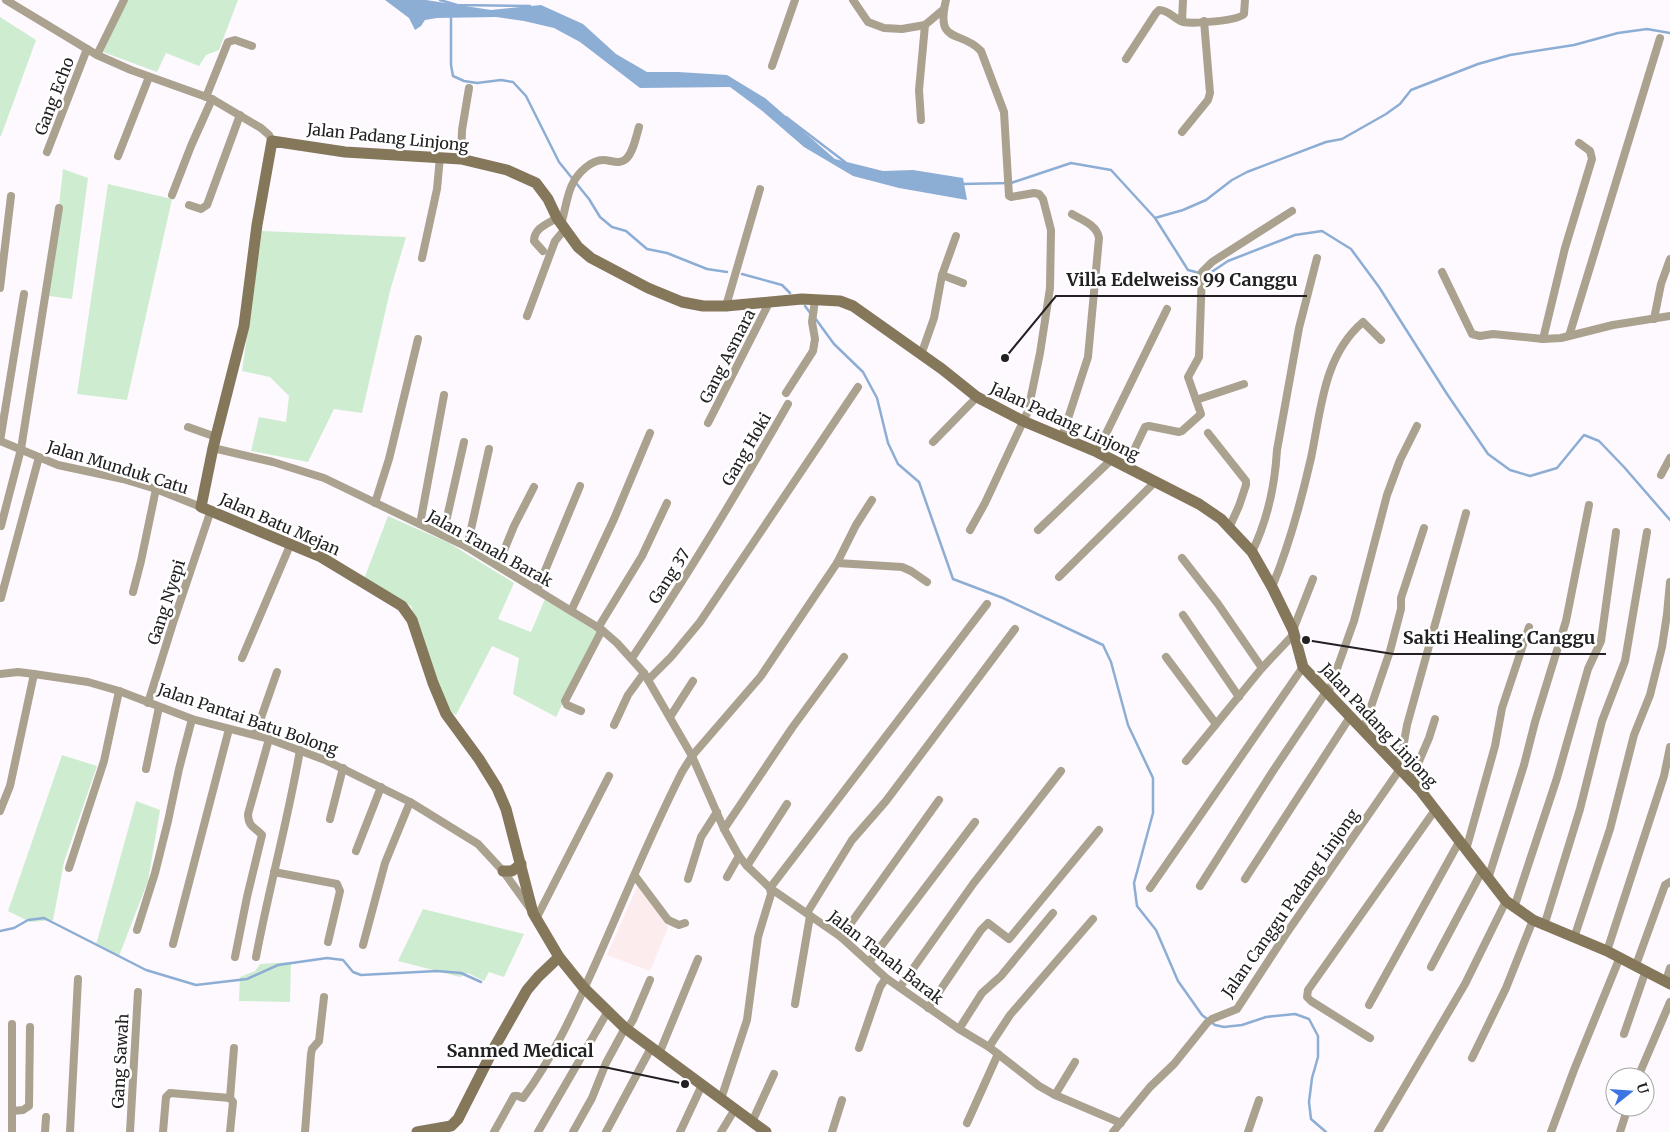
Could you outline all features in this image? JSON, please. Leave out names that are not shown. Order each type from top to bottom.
[{"type":"street","points":[[6,0],[97,55],[150,77],[209,98],[262,128],[272,141]]},
{"type":"street","points":[[97,55],[124,0]]},
{"type":"street","points":[[772,66],[795,0]]},
{"type":"street","points":[[853,0],[868,22],[884,28],[902,29],[925,25],[944,9]]},
{"type":"street","points":[[946,0],[943,22],[946,30],[952,36],[975,44],[981,51],[1004,112],[1008,193],[1011,197],[1038,194],[1043,199],[1051,230],[1050,288],[1046,321],[1028,411],[985,503],[970,530]]},
{"type":"street","points":[[1182,21],[1183,0]]},
{"type":"street","points":[[1126,59],[1159,10],[1168,12],[1186,22],[1204,21],[1242,16],[1246,11],[1245,0]]},
{"type":"street","points":[[1182,132],[1208,100],[1210,93],[1204,21]]},
{"type":"street","points":[[921,120],[919,90],[925,25]]},
{"type":"street","points":[[1569,336],[1660,38]]},
{"type":"street","points":[[172,195],[228,42],[235,40],[252,46]]},
{"type":"street","name":"Gang Echo","points":[[47,152],[87,50]]},
{"type":"street","points":[[118,156],[150,77]]},
{"type":"street","points":[[461,159],[462,130],[469,88]]},
{"type":"street","points":[[189,205],[201,209],[207,205],[240,115]]},
{"type":"street","points":[[527,316],[561,224],[573,183],[587,166],[601,160],[621,162],[626,159],[639,127]]},
{"type":"street","name":"Jalan Padang Linjong","points":[[272,141],[345,152],[461,159],[507,170],[536,183],[548,199],[561,224],[578,247],[591,258],[648,288],[682,302],[703,306],[726,306],[770,301],[814,304],[840,301],[853,306],[942,369],[976,397],[1097,452],[1199,504],[1221,519],[1252,552],[1272,586],[1293,632],[1303,667],[1411,780],[1510,904],[1544,926],[1606,951],[1668,983]]},
{"type":"street","name":"Jalan Batu Mejan","points":[[272,141],[257,224],[244,326],[215,442],[206,509],[321,557],[361,583],[385,595],[402,606],[408,613],[446,714],[479,759],[497,788],[506,809],[535,916]]},
{"type":"street","points":[[1543,339],[1565,248],[1592,159],[1590,151],[1578,144]]},
{"type":"street","points":[[422,258],[437,189],[440,157]]},
{"type":"street","points":[[726,306],[760,189]]},
{"type":"street","points":[[0,288],[11,196]]},
{"type":"street","points":[[1,526],[21,449],[59,208]]},
{"type":"street","points":[[1126,467],[1145,427],[1149,426],[1175,432],[1182,431],[1201,414],[1188,377],[1199,357],[1202,272],[1212,262],[1292,211]]},
{"type":"street","points":[[1062,437],[1088,357],[1099,238],[1095,228],[1072,214]]},
{"type":"street","points":[[543,251],[534,242],[534,235],[538,229],[561,224]]},
{"type":"street","points":[[921,355],[934,318],[942,276],[956,236]]},
{"type":"street","points":[[1252,552],[1259,538],[1267,510],[1276,468],[1299,328],[1317,258]]},
{"type":"street","points":[[1654,319],[1661,284],[1670,259]]},
{"type":"street","points":[[1442,272],[1472,334],[1480,336],[1493,334],[1543,339],[1569,336],[1613,325],[1670,316]]},
{"type":"street","points":[[942,276],[963,283]]},
{"type":"street","points":[[0,441],[24,294]]},
{"type":"street","name":"Gang Asmara","points":[[708,423],[770,301]]},
{"type":"street","points":[[786,393],[813,351],[815,339],[812,322],[814,304]]},
{"type":"street","points":[[1097,452],[1167,309]]},
{"type":"street","points":[[1272,586],[1284,558],[1311,458],[1325,383],[1334,360],[1362,322],[1381,340]]},
{"type":"street","points":[[375,503],[389,459],[418,339]]},
{"type":"street","points":[[1196,400],[1244,384]]},
{"type":"street","points":[[614,725],[628,695],[646,676],[671,657],[700,622],[858,387]]},
{"type":"street","points":[[420,524],[444,395]]},
{"type":"street","points":[[933,442],[976,397]]},
{"type":"street","name":"Gang Hoki","points":[[728,509],[788,404]]},
{"type":"street","points":[[1200,886],[1273,771],[1327,693],[1354,621],[1387,495],[1400,460],[1417,426]]},
{"type":"street","name":"Jalan Tanah Barak","points":[[188,427],[215,442],[324,478],[443,535],[467,547],[600,629],[632,658],[646,676],[692,756],[724,829],[747,866],[770,888],[841,937],[886,978],[959,1030],[989,1047],[1039,1086],[1055,1095],[1121,1123]]},
{"type":"street","points":[[571,611],[614,519],[650,432]]},
{"type":"street","points":[[1208,433],[1246,481],[1239,506],[1229,528]]},
{"type":"street","name":"Jalan Munduk Catu","points":[[0,441],[58,464],[123,479],[156,489],[206,509]]},
{"type":"street","points":[[443,535],[464,442]]},
{"type":"street","points":[[467,547],[489,449]]},
{"type":"street","points":[[1,598],[39,457]]},
{"type":"street","points":[[1661,474],[1670,458]]},
{"type":"street","points":[[1038,530],[1111,460]]},
{"type":"street","points":[[1059,577],[1154,482]]},
{"type":"street","points":[[498,566],[514,526],[534,486]]},
{"type":"street","points":[[537,590],[580,486]]},
{"type":"street","points":[[134,592],[156,489]]},
{"type":"street","points":[[494,1132],[514,1096],[523,1098],[533,1085],[550,1055],[584,988],[676,783],[692,756],[761,676],[837,562],[856,524],[872,500]]},
{"type":"street","points":[[581,711],[567,705],[565,702],[600,629],[642,556],[667,503]]},
{"type":"street","points":[[1431,967],[1485,875],[1524,765],[1566,621],[1589,505]]},
{"type":"street","name":"Gang Nyepi","points":[[148,703],[206,509]]},
{"type":"street","name":"Gang 37","points":[[632,658],[728,509]]},
{"type":"street","name":"Jalan Canggu Padang Linjong","points":[[1113,1132],[1150,1087],[1174,1064],[1209,1021],[1237,1009],[1398,766],[1407,725],[1466,513]]},
{"type":"street","points":[[1363,730],[1390,651],[1401,609],[1401,598],[1424,528]]},
{"type":"street","points":[[1378,1132],[1510,904],[1557,778],[1588,669],[1601,641],[1616,532]]},
{"type":"street","points":[[1544,926],[1580,809],[1602,721],[1618,683],[1625,660],[1647,532]]},
{"type":"street","points":[[242,658],[291,543]]},
{"type":"street","points":[[1182,558],[1218,604],[1262,668]]},
{"type":"street","points":[[837,562],[902,567],[927,582]]},
{"type":"street","points":[[1186,761],[1293,632],[1313,578]]},
{"type":"street","points":[[1574,938],[1610,829],[1634,735],[1650,695],[1662,647],[1670,582]]},
{"type":"street","points":[[721,1098],[747,1020],[758,937],[771,894],[770,888],[987,604]]},
{"type":"street","points":[[1183,615],[1239,697]]},
{"type":"street","points":[[1369,1005],[1463,846],[1495,746],[1502,708],[1529,627]]},
{"type":"street","points":[[795,1004],[808,915],[852,840],[886,801],[1015,628]]},
{"type":"street","points":[[724,829],[792,728],[844,657]]},
{"type":"street","points":[[1166,657],[1216,724]]},
{"type":"street","points":[[1150,888],[1303,667]]},
{"type":"street","name":"Jalan Pantai Batu Bolong","points":[[0,674],[18,672],[34,674],[88,682],[119,691],[192,719],[269,739],[300,750],[343,768],[410,802],[478,844],[503,871],[535,916],[560,957],[584,988],[626,1029],[721,1098],[758,1128]]},
{"type":"street","points":[[255,735],[277,672]]},
{"type":"street","points":[[0,810],[10,786],[34,674]]},
{"type":"street","points":[[670,717],[693,681]]},
{"type":"street","points":[[69,868],[104,761],[119,691]]},
{"type":"street","points":[[146,769],[159,707]]},
{"type":"street","points":[[1245,879],[1350,717]]},
{"type":"street","points":[[1411,780],[1429,738],[1434,718]]},
{"type":"street","points":[[137,930],[166,830],[192,719]]},
{"type":"street","points":[[174,944],[229,729]]},
{"type":"street","points":[[235,957],[246,897],[262,835],[251,827],[248,821],[248,814],[269,739]]},
{"type":"street","points":[[1606,951],[1664,776],[1670,747]]},
{"type":"street","points":[[256,957],[267,899],[292,796],[300,750]]},
{"type":"street","points":[[330,819],[343,768]]},
{"type":"street","points":[[900,987],[972,884],[1061,771]]},
{"type":"street","points":[[535,916],[609,776]]},
{"type":"street","points":[[356,851],[380,787]]},
{"type":"street","points":[[841,937],[939,800]]},
{"type":"street","points":[[363,945],[384,863],[410,802]]},
{"type":"street","points":[[747,866],[787,804]]},
{"type":"street","points":[[1370,1038],[1311,1001],[1307,997],[1308,990],[1435,810]]},
{"type":"street","points":[[688,879],[701,837],[718,812]]},
{"type":"street","points":[[869,962],[975,822]]},
{"type":"street","points":[[928,1008],[981,930],[988,923],[1009,939],[1099,830]]},
{"type":"street","points":[[727,877],[740,856]]},
{"type":"street","points":[[503,871],[512,870],[521,864]]},
{"type":"street","points":[[274,872],[337,884],[339,886],[340,891],[328,942]]},
{"type":"street","points":[[635,876],[668,920],[679,925],[685,923]]},
{"type":"street","points":[[1624,1034],[1665,885],[1670,882]]},
{"type":"street","points":[[959,1030],[982,993],[1001,976],[1054,913]]},
{"type":"street","points":[[989,1047],[1010,1015],[1093,919]]},
{"type":"street","points":[[1472,1058],[1506,988],[1533,920]]},
{"type":"street","points":[[417,1132],[451,1126],[458,1119],[523,996],[538,977],[560,957]]},
{"type":"street","points":[[1552,1132],[1574,1070],[1620,958]]},
{"type":"street","points":[[606,1132],[655,1051],[698,959]]},
{"type":"street","points":[[1668,983],[1670,968]]},
{"type":"street","points":[[859,1048],[880,987],[886,978]]},
{"type":"street","points":[[70,1132],[78,979]]},
{"type":"street","points":[[573,1132],[592,1098],[606,1063],[633,1020],[650,980]]},
{"type":"street","name":"Gang Sawah","points":[[130,1132],[138,992]]},
{"type":"street","points":[[305,1132],[311,1054],[312,1049],[319,1041],[324,997]]},
{"type":"street","points":[[1642,1067],[1670,1002]]},
{"type":"street","points":[[538,1132],[608,1011]]},
{"type":"street","points":[[12,1024],[12,1132]]},
{"type":"street","points":[[12,1111],[23,1110],[29,1106],[30,1027]]},
{"type":"street","points":[[230,1132],[232,1102],[230,1098],[234,1048]]},
{"type":"street","points":[[967,1123],[998,1054]]},
{"type":"street","points":[[1055,1095],[1075,1062]]},
{"type":"street","points":[[758,1128],[774,1074]]},
{"type":"street","points":[[680,1132],[702,1085]]},
{"type":"street","points":[[163,1132],[166,1097],[170,1093],[230,1098]]},
{"type":"street","points":[[832,1132],[842,1100]]},
{"type":"street","points":[[1248,1132],[1259,1100]]},
{"type":"street","points":[[721,1132],[735,1109]]},
{"type":"street","points":[[45,1132],[46,1117]]},
{"type":"street","points":[[1620,1132],[1625,1117]]},
{"type":"shaded area","points":[[638,885],[668,927],[650,971],[607,955]]},
{"type":"green space","points":[[128,0],[238,0],[219,50],[206,55],[199,66],[166,53],[157,72],[103,52]]},
{"type":"green space","points":[[0,17],[36,40],[1,136],[0,136]]},
{"type":"green space","points":[[63,169],[88,178],[72,299],[49,296]]},
{"type":"green space","points":[[108,184],[172,199],[127,400],[77,394]]},
{"type":"green space","points":[[262,231],[406,237],[390,291],[362,413],[334,409],[308,462],[251,451],[259,417],[286,422],[289,396],[270,377],[242,371]]},
{"type":"green space","points":[[388,516],[449,543],[514,583],[498,619],[531,632],[545,599],[598,633],[556,717],[513,694],[519,658],[492,646],[456,715],[449,712],[411,606],[364,579]]},
{"type":"green space","points":[[62,755],[97,766],[64,862],[53,920],[30,922],[8,911]]},
{"type":"green space","points":[[136,801],[160,810],[148,881],[119,956],[96,945]]},
{"type":"green space","points":[[423,909],[524,934],[504,977],[489,972],[484,981],[468,973],[460,977],[398,961]]},
{"type":"green space","points":[[291,962],[290,1002],[239,1001],[240,977],[255,971],[260,964]]},
{"type":"water","points":[[385,0],[426,0],[491,10],[541,5],[583,24],[616,54],[647,72],[727,75],[765,98],[835,159],[883,171],[913,170],[963,178],[967,200],[899,188],[853,176],[804,147],[761,110],[730,87],[640,88],[580,42],[554,28],[496,17],[437,18],[425,20],[415,30],[409,18]]},
{"type":"waterway","points":[[440,0],[457,5],[530,6]]},
{"type":"waterway","points":[[451,15],[451,65],[453,76],[464,81],[477,83],[501,80],[513,82],[526,96],[559,162],[589,199],[600,217],[612,227],[626,231],[647,249],[667,253],[707,269],[727,272]]},
{"type":"waterway","points":[[1155,218],[1183,210],[1206,200],[1232,180],[1247,172],[1326,142],[1342,139],[1386,114],[1400,104],[1411,90],[1478,64],[1510,55],[1574,45],[1618,33],[1647,29],[1670,33]]},
{"type":"waterway","points":[[786,117],[845,162]]},
{"type":"waterway","points":[[961,184],[1011,183],[1071,163],[1111,170],[1155,218],[1188,270],[1207,275],[1228,261],[1295,235],[1322,231],[1351,249],[1379,287],[1447,394],[1488,454],[1510,470],[1530,476],[1557,468],[1584,435],[1599,441],[1670,520]]},
{"type":"waterway","points":[[742,274],[782,285],[790,293]]},
{"type":"waterway","points":[[805,306],[811,314]]},
{"type":"waterway","points":[[815,318],[834,344],[863,372],[877,398],[888,443],[898,464],[919,482],[953,579],[1003,598],[1103,645],[1111,662],[1128,725],[1153,778],[1153,813],[1134,883],[1137,906],[1156,930],[1178,981],[1202,1015],[1215,1025],[1224,1027],[1242,1025],[1266,1017],[1295,1014],[1309,1019],[1318,1036],[1318,1057],[1312,1078],[1309,1102],[1311,1119],[1326,1132]]},
{"type":"waterway","points":[[0,931],[14,928],[28,920],[44,918],[146,970],[196,985],[247,979],[278,965],[327,958],[343,960],[353,972],[361,975],[437,971],[461,973],[481,982]]},
{"type":"place","name":"Villa Edelweiss 99 Canggu","points":[[1005,358]]},
{"type":"place","name":"Sakti Healing Canggu","points":[[1306,640]]},
{"type":"place","name":"Sanmed Medical","points":[[685,1084]]}]
